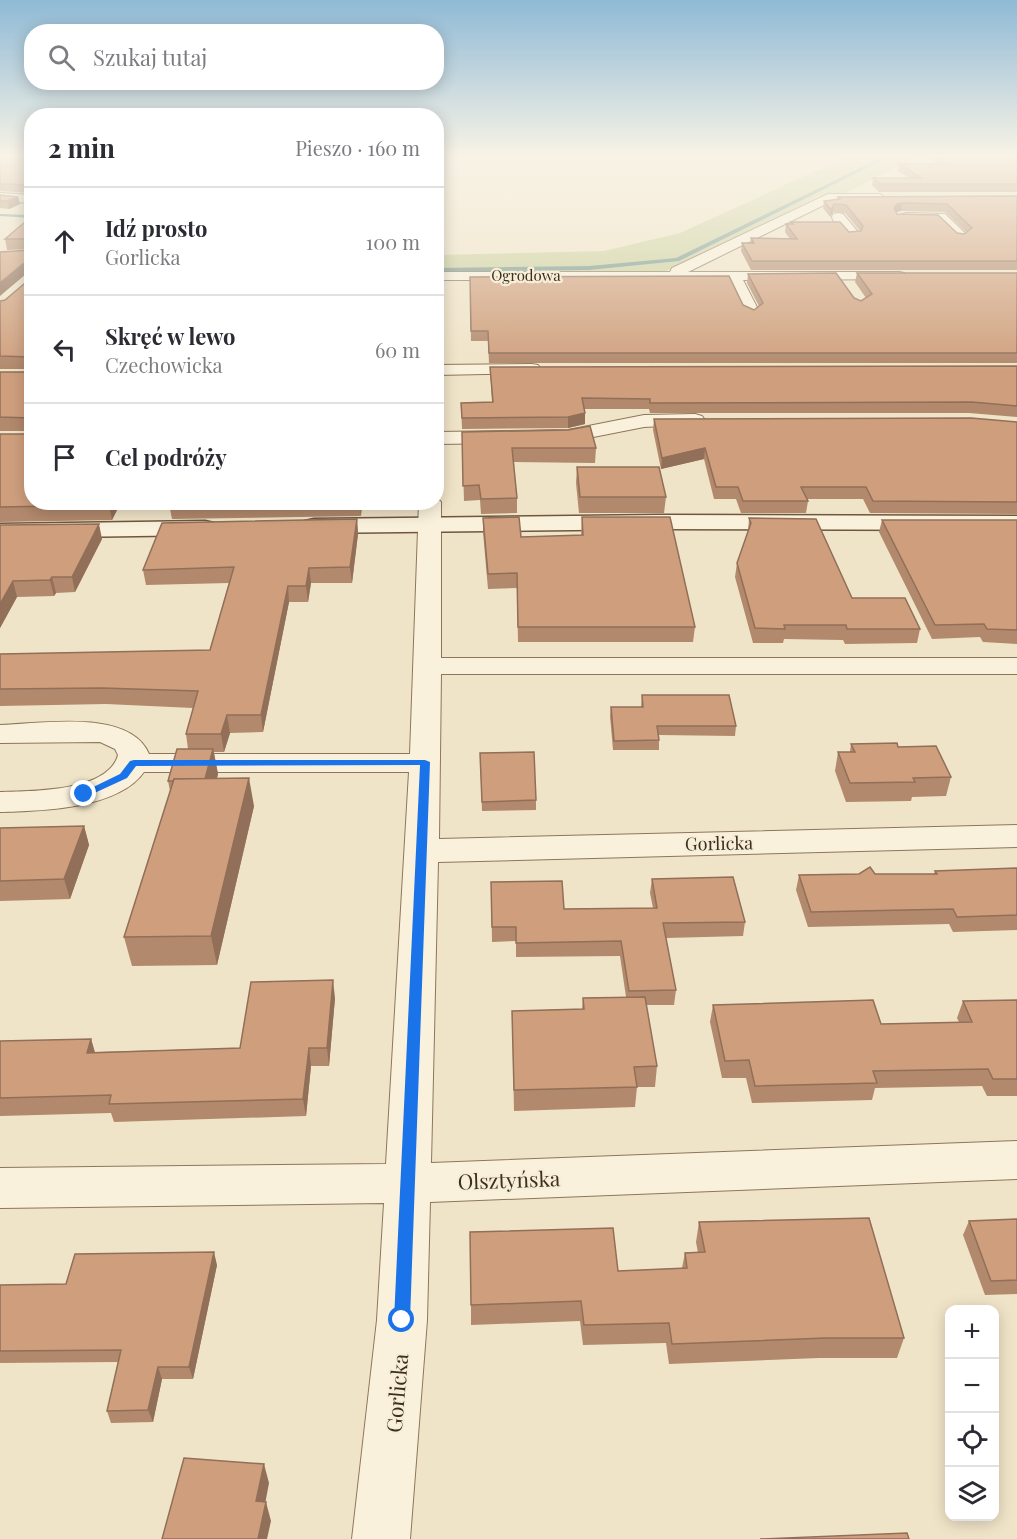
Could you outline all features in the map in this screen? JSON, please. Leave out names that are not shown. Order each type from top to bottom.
[{"type":"street","name":"Ogrodowa","points":[[668,275],[769,227]]},
{"type":"street","points":[[846,227],[853,235]]},
{"type":"street","points":[[951,227],[961,236]]},
{"type":"street","points":[[864,260],[878,276]]},
{"type":"street","points":[[616,275],[620,292]]},
{"type":"street","points":[[733,275],[752,313]]},
{"type":"street","name":"Ogrodowa","points":[[444,276],[914,276]]},
{"type":"street","points":[[840,276],[854,294]]},
{"type":"street","points":[[444,370],[548,369]]},
{"type":"street","points":[[444,438],[568,436],[644,421],[714,420]]},
{"type":"street","points":[[290,526],[430,513],[1017,523]]},
{"type":"street","name":"Gorlicka","points":[[381,1539],[402,1320],[425,762],[430,513]]},
{"type":"street","points":[[0,531],[232,527]]},
{"type":"street","points":[[428,666],[1017,666]]},
{"type":"street","points":[[0,734],[92,733],[111,735],[127,743],[134,752],[134,763],[124,776],[84,794],[54,800],[0,802]]},
{"type":"street","points":[[134,763],[425,762]]},
{"type":"street","name":"Gorlicka","points":[[421,851],[1017,836]]},
{"type":"street","name":"Olsztyńska","points":[[0,1188],[408,1183],[1017,1160]]},
{"type":"green space","points":[[694,227],[757,227],[677,267],[659,273],[444,274],[444,255],[604,251],[680,233]]},
{"type":"building","points":[[19,227],[24,227],[24,239],[5,239]]},
{"type":"building","points":[[788,227],[844,227],[849,232],[861,231],[863,227],[950,227],[957,233],[964,234],[971,227],[1017,227],[1017,261],[752,261],[742,243],[754,243],[751,238],[797,239]]},
{"type":"building","points":[[24,250],[24,264],[0,283],[0,252]]},
{"type":"building","points":[[836,273],[854,298],[861,301],[872,294],[857,273],[1017,273],[1017,353],[489,353],[488,331],[471,331],[470,277],[729,276],[743,305],[754,310],[763,303],[748,274]]},
{"type":"building","points":[[24,284],[24,357],[0,356],[0,301],[5,300]]},
{"type":"building","points":[[1017,366],[1017,406],[972,402],[650,403],[650,399],[582,398],[585,413],[568,417],[462,418],[461,403],[493,402],[490,367]]},
{"type":"building","points":[[0,372],[24,372],[24,418],[0,417]]},
{"type":"building","points":[[971,418],[1017,422],[1017,502],[873,501],[866,487],[801,487],[808,501],[743,501],[738,487],[716,487],[705,448],[662,458],[654,419]]},
{"type":"building","points":[[590,426],[596,448],[512,448],[517,498],[481,499],[479,485],[463,486],[462,432],[568,430]]},
{"type":"building","points":[[0,434],[24,434],[24,507],[0,507]]},
{"type":"building","points":[[577,467],[659,467],[666,497],[580,497]]},
{"type":"building","points":[[519,517],[521,537],[583,535],[582,517],[670,517],[695,627],[518,627],[517,573],[488,574],[483,518]]},
{"type":"building","points":[[749,518],[816,519],[852,598],[905,598],[920,629],[847,629],[846,625],[784,625],[785,629],[755,628],[737,563],[751,523]]},
{"type":"building","points":[[357,519],[350,567],[309,568],[306,586],[288,586],[261,715],[227,715],[221,734],[186,734],[198,691],[102,688],[0,689],[0,654],[210,650],[234,567],[143,570],[162,523]]},
{"type":"building","points":[[882,520],[1017,520],[1017,630],[987,629],[984,624],[935,625]]},
{"type":"building","points":[[99,524],[72,577],[13,581],[0,604],[0,525]]},
{"type":"building","points":[[642,695],[729,695],[736,726],[657,726],[659,740],[614,741],[611,707],[643,707]]},
{"type":"building","points":[[897,743],[898,747],[936,746],[951,777],[913,778],[915,782],[850,783],[838,752],[855,752],[851,744]]},
{"type":"building","points":[[177,749],[213,749],[205,779],[168,781]]},
{"type":"building","points":[[534,752],[536,800],[482,802],[480,753]]},
{"type":"building","points":[[249,778],[211,936],[124,937],[174,779]]},
{"type":"building","points":[[84,826],[64,879],[0,881],[0,828]]},
{"type":"building","points":[[870,867],[875,874],[937,874],[935,871],[1017,868],[1017,915],[957,917],[953,909],[811,912],[799,875],[859,874]]},
{"type":"building","points":[[733,877],[745,922],[663,923],[676,990],[629,991],[621,941],[516,943],[516,927],[492,927],[491,882],[562,881],[564,909],[657,908],[652,879]]},
{"type":"building","points":[[333,980],[327,1048],[309,1048],[303,1099],[109,1104],[111,1095],[0,1098],[0,1041],[91,1039],[87,1053],[240,1048],[251,982]]},
{"type":"building","points":[[645,997],[657,1066],[634,1067],[637,1087],[514,1090],[512,1011],[584,1009],[583,998]]},
{"type":"building","points":[[873,1000],[881,1024],[972,1022],[963,1001],[1017,1000],[1017,1079],[993,1079],[988,1069],[873,1071],[877,1083],[755,1086],[749,1060],[725,1061],[713,1005]]},
{"type":"building","points":[[869,1218],[904,1338],[825,1338],[672,1344],[669,1323],[584,1325],[581,1301],[471,1305],[470,1232],[613,1228],[618,1271],[687,1268],[685,1253],[705,1252],[699,1222]]},
{"type":"building","points":[[1017,1219],[1017,1280],[991,1281],[969,1221]]},
{"type":"building","points":[[214,1252],[189,1367],[158,1367],[148,1410],[107,1411],[121,1350],[0,1351],[0,1285],[66,1284],[75,1254]]},
{"type":"building","points":[[184,1458],[264,1464],[256,1501],[266,1502],[258,1539],[162,1539]]},
{"type":"building","points":[[907,1533],[909,1539],[760,1539]]},
{"type":"waterway","points":[[444,270],[589,268],[677,260],[745,227]]},
{"type":"route","points":[[84,794],[124,776],[134,763],[425,762],[402,1320]]}]
